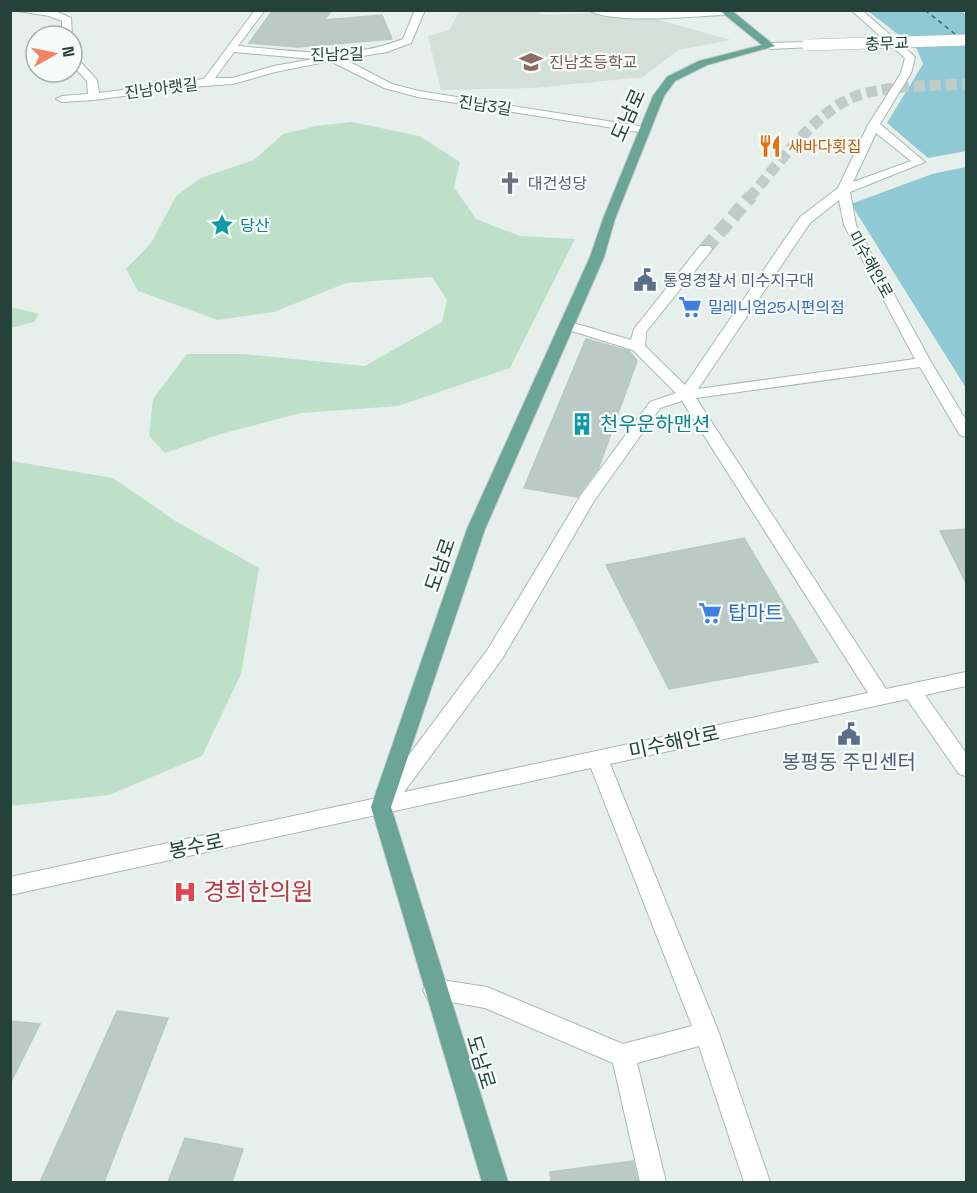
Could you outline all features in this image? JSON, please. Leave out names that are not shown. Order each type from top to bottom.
[{"type":"main road","points":[[724,11],[770,46]]},
{"type":"main road","name":"도남로","points":[[495,1182],[381,807],[476,529],[597,257],[609,219],[659,96],[671,79],[703,63],[770,46]]},
{"type":"street","points":[[17,10],[51,13],[67,20],[67,24]]},
{"type":"street","name":"진남아랫길","points":[[62,99],[94,97],[174,84],[207,82],[260,10]]},
{"type":"street","name":"진남2길","points":[[232,49],[332,57],[381,52],[407,41],[420,10]]},
{"type":"street","points":[[593,10],[600,13],[626,14],[724,11]]},
{"type":"street","points":[[843,190],[874,124],[906,73],[910,57],[856,10]]},
{"type":"street","name":"충무교","points":[[770,46],[966,40]]},
{"type":"street","points":[[207,82],[232,81],[274,69],[332,57]]},
{"type":"street","name":"진남3길","points":[[332,57],[388,86],[418,94],[645,130]]},
{"type":"street","points":[[84,72],[92,81],[94,97]]},
{"type":"street","points":[[686,395],[806,220],[843,190],[919,162],[874,124]]},
{"type":"street","name":"미수해안로","points":[[843,190],[850,225],[924,362],[966,432]]},
{"type":"street","points":[[638,347],[639,332],[705,249]]},
{"type":"street","points":[[567,325],[638,347],[686,395],[880,696]]},
{"type":"street","points":[[381,807],[495,654],[587,499],[655,405],[686,395],[924,362]]},
{"type":"street","name":"미수해안로","points":[[381,807],[966,679]]},
{"type":"street","points":[[911,690],[966,768]]},
{"type":"street","points":[[598,759],[707,1033],[757,1182]]},
{"type":"street","name":"봉수로","points":[[10,886],[381,807]]},
{"type":"street","points":[[435,990],[487,998],[580,1039],[623,1055],[707,1033]]},
{"type":"street","points":[[623,1055],[653,1182]]},
{"type":"shaded area","name":"진남초등학교","points":[[533,10],[544,15],[594,13],[649,17],[731,40],[678,50],[643,77],[535,88],[441,90],[428,36],[449,30],[459,12]]},
{"type":"green space","points":[[352,122],[419,136],[460,162],[454,187],[476,219],[520,236],[575,239],[510,368],[398,406],[301,413],[224,433],[165,453],[149,436],[153,399],[187,354],[244,354],[365,366],[442,322],[447,300],[432,277],[346,283],[274,312],[218,320],[138,291],[126,269],[151,243],[176,196],[201,178],[254,160],[283,134],[316,126]]},
{"type":"green space","points":[[10,307],[39,314],[34,322],[11,328]]},
{"type":"green space","points":[[11,461],[113,478],[177,522],[259,568],[241,674],[202,756],[109,795],[11,806]]},
{"type":"water","points":[[960,10],[966,15],[966,151],[928,158],[887,123],[923,64],[917,49],[868,11]]},
{"type":"water","points":[[966,167],[966,388],[851,204],[932,174]]},
{"type":"building","points":[[273,10],[330,13],[324,20],[382,15],[392,39],[298,47],[249,43]]},
{"type":"building","name":"천우운하맨션","points":[[586,339],[629,351],[637,361],[599,467],[577,497],[524,488]]},
{"type":"building","points":[[966,529],[966,583],[940,531]]},
{"type":"building","name":"탑마트","points":[[744,538],[818,662],[669,689],[606,565]]},
{"type":"building","points":[[117,1011],[168,1018],[104,1182],[40,1182]]},
{"type":"building","points":[[10,1021],[40,1024],[10,1084]]},
{"type":"building","points":[[185,1138],[243,1149],[232,1182],[168,1182]]},
{"type":"building","points":[[633,1161],[638,1182],[551,1182],[550,1172]]},
{"type":"ferry route","points":[[925,10],[955,34]]},
{"type":"tunnel","points":[[749,198],[810,128],[823,116],[851,98],[892,88],[966,84]]},
{"type":"tunnel","points":[[705,249],[751,196]]},
{"type":"place","name":"진남초등학교","points":[[531,62]]},
{"type":"place","name":"새바다횟집","points":[[770,146]]},
{"type":"place","name":"대건성당","points":[[510,183]]},
{"type":"place","name":"당산","points":[[222,225]]},
{"type":"place","name":"통영경찰서 미수지구대","points":[[645,280]]},
{"type":"place","name":"밀레니엄25시편의점","points":[[690,307]]},
{"type":"place","name":"천우운하맨션","points":[[582,424]]},
{"type":"place","name":"탑마트","points":[[710,613]]},
{"type":"place","name":"봉평동 주민센터","points":[[849,734]]},
{"type":"place","name":"경희한의원","points":[[185,892]]}]
